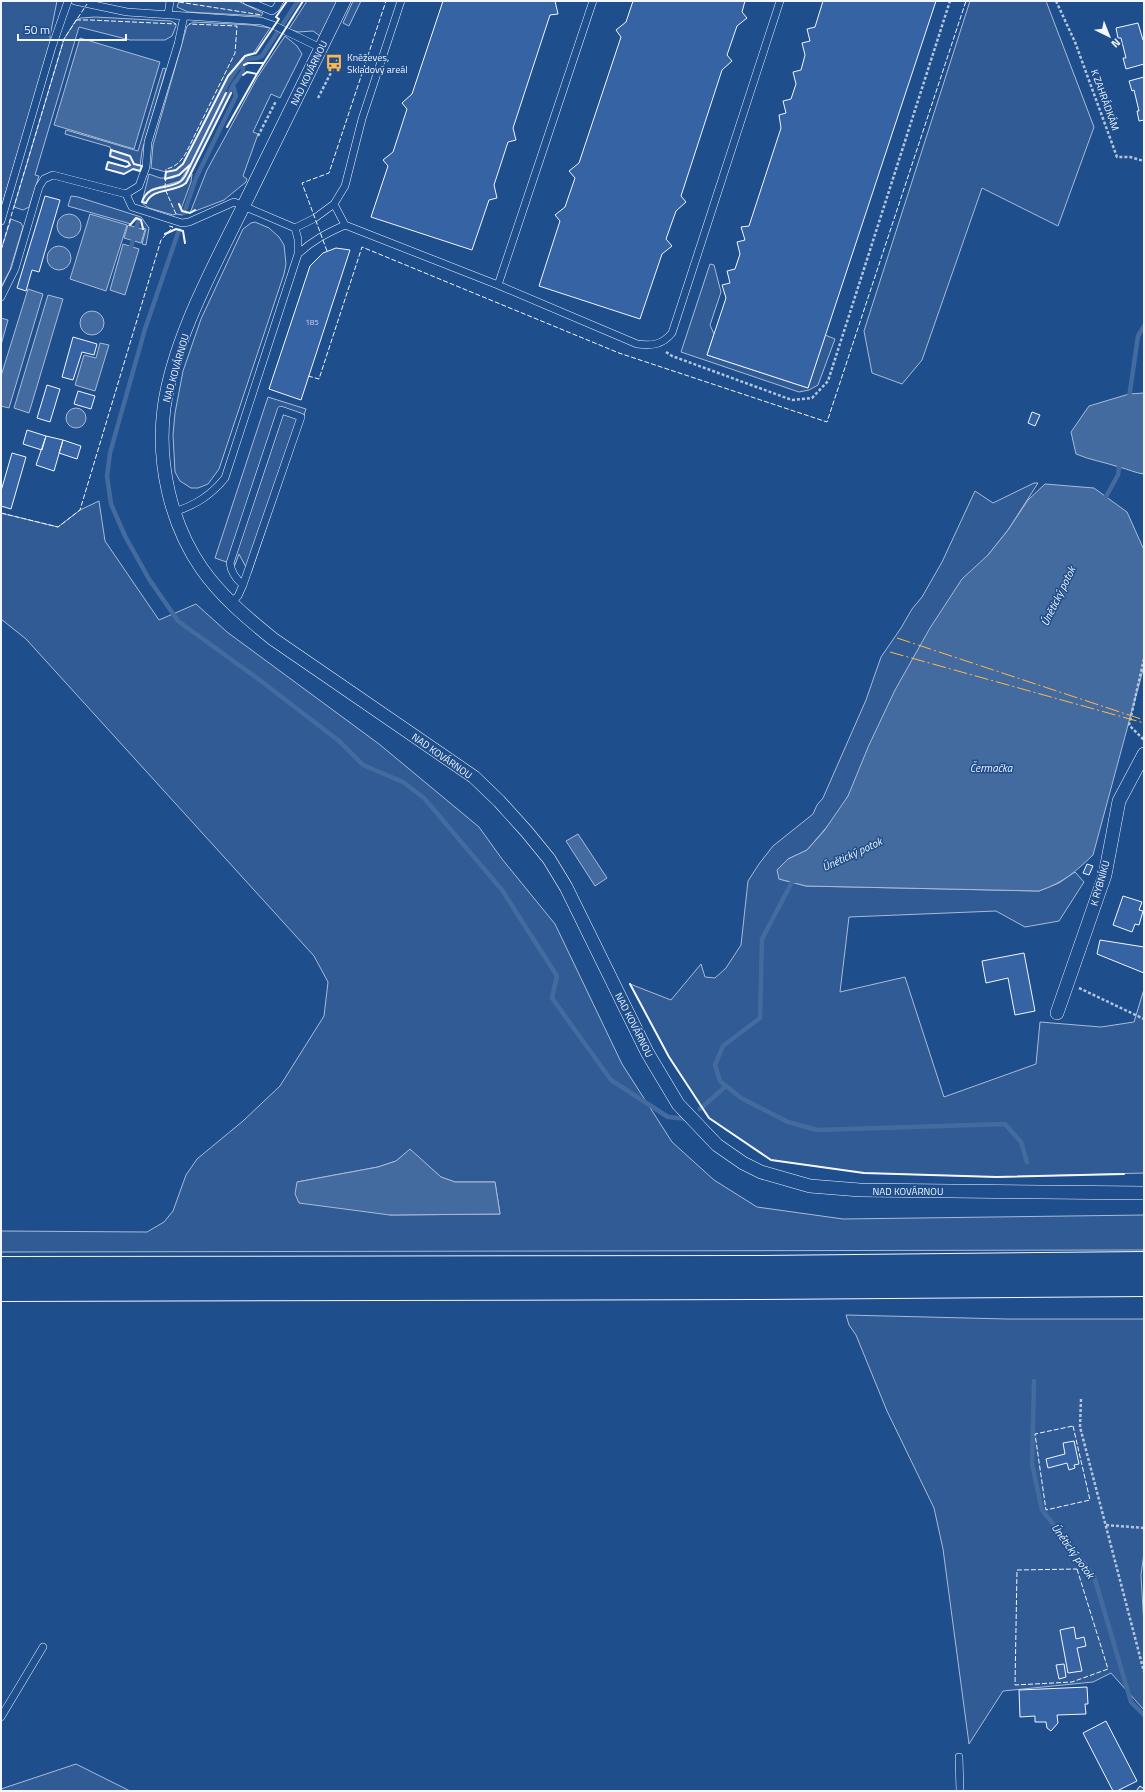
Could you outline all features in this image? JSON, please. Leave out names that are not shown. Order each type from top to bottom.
[{"type":"highway","points":[[1,1268],[755,1267],[1144,1262]]},
{"type":"highway","points":[[1,1290],[752,1288],[1144,1285]]},
{"type":"street","name":"NAD KOVÁRNOU","points":[[344,1],[193,313],[180,346],[169,385],[164,407],[164,457],[169,494],[174,512],[193,555],[202,570],[231,603],[250,621],[273,639],[474,777],[513,816],[549,859],[566,887],[647,1052],[678,1104],[717,1145],[738,1160],[761,1172],[810,1186],[860,1190],[1144,1193]]},
{"type":"street","name":"K RYBNÍKU","points":[[1057,1013],[1105,875],[1119,801],[1144,754]]},
{"type":"lane","points":[[1,221],[52,47],[68,1]]},
{"type":"lane","points":[[75,1],[127,12],[254,20],[270,24],[321,48]]},
{"type":"lane","points":[[168,15],[170,1]]},
{"type":"lane","points":[[247,1],[272,11]]},
{"type":"lane","points":[[270,24],[272,11],[276,8],[280,1]]},
{"type":"lane","points":[[295,228],[315,218],[334,204],[345,186],[362,119],[401,1]]},
{"type":"lane","points":[[498,285],[593,1]]},
{"type":"lane","points":[[334,204],[345,225],[498,285],[637,344],[650,346],[660,343],[672,333],[780,1]]},
{"type":"lane","points":[[1,297],[15,269],[39,187],[44,179],[53,175],[58,175],[126,194],[139,186],[146,167],[148,142],[178,44],[184,16]]},
{"type":"lane","points":[[126,194],[132,207],[182,223],[189,222],[231,202],[237,202],[295,228]]},
{"type":"lane","points":[[298,254],[310,242],[321,235],[345,225]]},
{"type":"lane","points":[[174,512],[191,506],[204,498],[225,478],[298,254],[298,239],[295,228]]},
{"type":"lane","points":[[231,603],[238,596],[243,585],[301,417],[282,410],[230,563],[231,569],[243,585]]},
{"type":"lane","points":[[1,1717],[43,1647]]},
{"type":"lane","points":[[959,1757],[960,1791]]},
{"type":"path","points":[[660,343],[664,351],[672,356],[792,400],[812,398],[828,381],[950,1]]},
{"type":"path","name":"K ZAHRÁDKÁM","points":[[1056,1],[1076,42],[1117,157],[1130,157],[1144,161]]},
{"type":"path","points":[[318,98],[338,59]]},
{"type":"path","points":[[258,136],[276,101]]},
{"type":"path","points":[[1144,659],[1129,725],[1144,740]]},
{"type":"path","points":[[1067,983],[1144,1019]]},
{"type":"path","points":[[1081,1399],[1080,1427],[1126,1608],[1144,1672]]},
{"type":"path","points":[[1106,1525],[1144,1528]]},
{"type":"shaded area","points":[[1,1],[57,1],[50,36],[50,46],[1,208]]},
{"type":"shaded area","points":[[179,1],[238,1],[263,13],[261,16],[188,12],[177,7]]},
{"type":"shaded area","points":[[307,1],[337,1],[320,36],[313,31],[298,32],[289,29]]},
{"type":"shaded area","points":[[353,1],[361,1],[349,26],[343,23]]},
{"type":"shaded area","points":[[970,1],[1046,1],[1094,127],[1058,226],[982,188],[922,360],[902,384],[872,373],[864,331]]},
{"type":"shaded area","points":[[95,17],[171,21],[176,24],[176,26],[172,36],[165,40],[130,40],[79,27],[35,175],[39,176],[29,207],[23,210],[14,207],[64,39],[76,20]]},
{"type":"shaded area","points":[[193,22],[252,25],[270,28],[253,54],[248,54],[243,57],[228,76],[183,164],[176,170],[166,172],[151,168],[153,145],[187,26]]},
{"type":"shaded area","points":[[285,36],[297,46],[302,54],[280,98],[271,94],[253,132],[258,134],[243,176],[247,179],[246,182],[224,200],[190,213],[207,170],[257,78]]},
{"type":"shaded area","points":[[163,68],[166,69],[142,151],[140,166],[134,164],[130,156],[111,150],[110,147],[65,134],[66,130],[138,151]]},
{"type":"shaded area","points":[[191,164],[180,181],[152,189],[142,200],[149,174],[160,178],[173,178],[182,173]]},
{"type":"shaded area","points":[[192,174],[191,182],[181,209],[187,213],[182,215],[173,215],[149,208],[143,204],[142,201],[146,203],[151,196],[157,193],[183,186]]},
{"type":"shaded area","points":[[71,196],[141,217],[149,228],[146,245],[142,244],[146,229],[143,228],[141,220],[137,219],[131,224],[68,206]]},
{"type":"shaded area","points":[[11,219],[21,223],[23,227],[10,270],[1,287],[1,250]]},
{"type":"shaded area","points":[[255,222],[269,228],[279,237],[284,245],[286,264],[284,274],[219,469],[208,484],[198,488],[191,488],[180,481],[175,472],[173,435],[175,413],[183,371],[201,319],[243,229]]},
{"type":"shaded area","points":[[710,264],[714,265],[721,292],[710,325],[714,334],[707,355],[808,388],[825,335],[835,339],[818,385],[809,390],[799,392],[681,352]]},
{"type":"shaded area","points":[[268,397],[306,409],[251,573],[248,571],[239,554],[235,565],[215,558]]},
{"type":"shaded area","points":[[1034,483],[1038,483],[1008,530],[988,555],[837,815],[807,850],[788,859],[779,879],[806,886],[1039,891],[1059,883],[1075,872],[1084,882],[1059,921],[1025,927],[996,911],[849,917],[840,992],[905,977],[944,1097],[1036,1064],[1040,1022],[1101,1027],[1134,1022],[1144,989],[1144,1173],[997,1177],[864,1173],[771,1160],[709,1118],[669,1057],[630,984],[671,1000],[701,964],[705,977],[715,978],[726,968],[741,945],[748,881],[773,846],[813,814],[817,805],[823,798],[866,700],[881,657],[912,609],[922,597],[942,562],[975,491],[993,503]]},
{"type":"shaded area","points":[[99,501],[105,541],[159,620],[196,604],[227,632],[379,744],[479,827],[502,859],[555,924],[622,1064],[672,1142],[714,1180],[757,1207],[843,1219],[1144,1215],[1144,1250],[1,1252],[1,1231],[147,1232],[164,1222],[173,1211],[186,1175],[197,1159],[243,1121],[280,1086],[324,1016],[328,982],[314,956],[26,639],[1,619],[1,513],[58,527],[80,510]],"holes":[[[410,1150],[441,1177],[455,1182],[495,1182],[500,1214],[390,1215],[297,1182],[378,1167],[396,1161]]]},
{"type":"shaded area","points":[[846,1315],[1007,1319],[1144,1319],[1144,1553],[1141,1575],[1144,1626],[1144,1710],[1111,1673],[1093,1682],[1003,1691],[969,1744],[943,1549],[934,1508],[887,1411],[856,1335],[849,1325]]},
{"type":"shaded area","points":[[76,1764],[130,1791],[1,1791],[1,1789]]},
{"type":"water","points":[[80,38],[160,62],[134,149],[54,125]]},
{"type":"water","points":[[69,214],[78,217],[81,226],[78,235],[69,238],[60,235],[57,226],[60,217]]},
{"type":"water","points":[[90,214],[127,225],[106,291],[70,279]]},
{"type":"water","points":[[128,225],[145,230],[141,243],[124,238]]},
{"type":"water","points":[[123,244],[139,249],[125,295],[110,290]]},
{"type":"water","points":[[59,246],[68,249],[71,258],[68,267],[59,270],[50,267],[47,258],[50,249]]},
{"type":"water","points":[[28,289],[43,294],[9,408],[1,406],[1,376]]},
{"type":"water","points":[[48,295],[63,299],[29,413],[14,408]]},
{"type":"water","points":[[92,311],[101,314],[104,323],[101,332],[92,335],[83,332],[80,323],[83,314]]},
{"type":"water","points":[[1,318],[8,320],[1,345]]},
{"type":"water","points":[[100,343],[109,345],[95,391],[75,385],[84,355],[96,358]]},
{"type":"water","points":[[1144,393],[1144,474],[1076,454],[1071,432],[1089,406],[1129,394]]},
{"type":"water","points":[[76,408],[83,411],[86,418],[83,425],[76,428],[69,425],[66,418],[69,411]]},
{"type":"water","name":"Čermačka","points":[[1045,484],[1094,488],[1127,512],[1144,550],[1144,666],[1093,855],[1068,876],[1039,891],[806,886],[779,879],[777,870],[788,859],[807,850],[824,831],[848,796],[869,745],[895,690],[930,628],[962,579],[988,555],[1008,530],[1028,500]]},
{"type":"water","points":[[578,834],[607,878],[595,886],[566,841]]},
{"type":"water","points":[[410,1149],[441,1177],[455,1182],[495,1182],[500,1214],[390,1215],[299,1203],[295,1194],[297,1182],[378,1167],[396,1161]]},
{"type":"building","points":[[443,1],[555,1],[558,14],[550,15],[513,128],[516,140],[508,142],[494,185],[497,198],[489,200],[472,250],[371,217],[388,166],[383,160],[393,152],[407,109],[402,103],[412,94]]},
{"type":"building","points":[[633,1],[745,1],[742,12],[747,18],[737,26],[727,55],[732,61],[722,70],[681,196],[686,202],[676,211],[666,239],[672,246],[662,254],[640,319],[539,286],[560,221],[555,215],[565,207],[575,178],[569,171],[579,163],[621,37],[616,30],[626,22]]},
{"type":"building","points":[[823,1],[936,1],[808,388],[707,355],[726,298],[722,285],[730,283],[727,271],[735,269],[740,254],[737,242],[745,240],[741,227],[749,226],[781,128],[779,115],[786,113],[783,101],[791,99],[796,84],[793,72],[801,70],[805,55],[802,43],[810,41],[807,29],[815,27]]},
{"type":"building","points":[[1138,23],[1143,40],[1144,39],[1144,64],[1126,69],[1123,58],[1126,58],[1121,38],[1118,38],[1116,28]]},
{"type":"building","points":[[1144,77],[1144,120],[1139,121],[1137,111],[1139,111],[1134,90],[1132,91],[1129,81]]},
{"type":"building","points":[[45,196],[60,200],[39,272],[32,270],[26,291],[17,288]]},
{"type":"building","points":[[336,248],[350,250],[301,400],[269,389],[310,266],[323,253]]},
{"type":"building","points":[[73,337],[97,344],[94,355],[82,352],[73,380],[62,377]]},
{"type":"building","points":[[47,385],[60,389],[50,422],[37,418]]},
{"type":"building","points":[[78,391],[95,396],[91,409],[74,404]]},
{"type":"building","points":[[1032,412],[1040,415],[1035,426],[1028,423]]},
{"type":"building","points":[[27,430],[46,436],[42,450],[23,444]]},
{"type":"building","points":[[46,436],[63,440],[54,471],[36,465]]},
{"type":"building","points":[[63,440],[81,446],[77,459],[59,453]]},
{"type":"building","points":[[12,453],[26,457],[11,509],[1,506],[1,491]]},
{"type":"building","points":[[1087,864],[1093,866],[1089,875],[1083,873]]},
{"type":"building","points":[[1123,896],[1142,902],[1139,910],[1143,911],[1139,925],[1135,924],[1132,932],[1113,925]]},
{"type":"building","points":[[1100,940],[1144,947],[1144,973],[1097,954]]},
{"type":"building","points":[[1024,953],[1035,1011],[1015,1015],[1008,978],[986,983],[982,961]]},
{"type":"building","points":[[1074,1441],[1079,1464],[1074,1465],[1075,1468],[1069,1470],[1067,1463],[1048,1468],[1046,1459],[1065,1454],[1063,1443]]},
{"type":"building","points":[[1074,1627],[1076,1639],[1084,1637],[1086,1646],[1077,1648],[1082,1671],[1068,1673],[1060,1630]]},
{"type":"building","points":[[1064,1664],[1066,1677],[1059,1679],[1056,1665]]},
{"type":"building","points":[[1087,1687],[1088,1704],[1085,1704],[1086,1714],[1057,1715],[1058,1723],[1051,1731],[1047,1728],[1046,1722],[1035,1722],[1035,1716],[1020,1717],[1019,1690]]},
{"type":"building","points":[[1106,1721],[1137,1781],[1117,1791],[1113,1791],[1083,1733]]},
{"type":"building","points":[[1140,1786],[1144,1789],[1144,1791],[1136,1791]]},
{"type":"waterway","points":[[166,176],[177,173],[186,166],[227,84],[237,69],[247,59],[262,56],[298,1]]},
{"type":"waterway","points":[[144,202],[148,196],[158,190],[177,185],[187,178],[233,85],[243,71],[243,63]]},
{"type":"waterway","points":[[184,213],[196,178],[236,96],[233,85]]},
{"type":"waterway","points":[[111,153],[129,159],[133,167]]},
{"type":"waterway","points":[[108,165],[125,171],[133,167],[141,169]]},
{"type":"waterway","points":[[131,247],[139,219]]},
{"type":"waterway","points":[[179,230],[145,329],[110,453],[107,476],[111,504],[125,536],[149,579],[178,621],[261,681],[339,741],[363,765],[403,782],[424,798],[502,890],[557,976],[552,998],[611,1080],[668,1117],[688,1119]]},
{"type":"waterway","name":"Únětický potok","points":[[1129,398],[1138,336],[1144,326]]},
{"type":"waterway","name":"Únětický potok","points":[[1103,502],[1118,475],[1120,461]]},
{"type":"waterway","name":"Únětický potok","points":[[797,880],[792,882],[762,939],[760,1018],[723,1046],[715,1065],[720,1081],[741,1098],[788,1122],[817,1130],[1005,1124],[1021,1142],[1027,1162]]},
{"type":"waterway","points":[[700,1109],[726,1086]]},
{"type":"waterway","name":"Únětický potok","points":[[1034,1381],[1032,1464],[1042,1510],[1094,1576],[1131,1702],[1144,1715]]},
{"type":"fence","points":[[276,17],[287,1]]},
{"type":"fence","points":[[327,251],[302,183],[329,173],[386,1]]},
{"type":"fence","points":[[308,376],[319,379],[362,247],[619,353],[827,422],[966,1]]},
{"type":"fence","points":[[179,2],[262,15]]},
{"type":"fence","points":[[1,250],[64,39],[87,4]]},
{"type":"fence","points":[[76,20],[176,24]]},
{"type":"fence","points":[[176,214],[165,189],[166,169],[173,167],[186,153],[235,53],[237,26],[189,24]]},
{"type":"fence","points":[[1,513],[58,527],[80,510],[161,240],[173,227],[169,226]]},
{"type":"fence","points":[[1073,1426],[1090,1500],[1046,1510],[1035,1434],[1073,1426]]},
{"type":"fence","points":[[1077,1569],[1108,1669],[1072,1682],[1015,1685],[1017,1570],[1077,1569]]},
{"type":"wall","points":[[231,93],[186,183],[176,188],[159,192],[149,198],[146,203],[142,202],[145,196],[154,189],[176,184],[184,178],[191,164],[179,175],[165,179],[166,172],[176,170],[183,164],[228,76],[245,56],[256,53],[279,19],[276,17],[287,1]]},
{"type":"wall","points":[[227,127],[257,74],[303,1]]},
{"type":"wall","points":[[244,65],[248,63],[264,63]]},
{"type":"wall","points":[[243,75],[247,72],[257,74]]},
{"type":"wall","points":[[191,164],[226,93]]},
{"type":"wall","points":[[111,150],[130,156],[134,164],[142,166],[140,171],[133,169],[124,174],[106,169],[108,162],[126,167],[130,165],[128,162],[110,156],[111,150]]},
{"type":"wall","points":[[179,204],[182,211],[190,213],[195,210]]},
{"type":"wall","points":[[130,225],[136,218],[141,220],[143,229]]},
{"type":"wall","points":[[165,234],[176,229],[183,231],[185,243]]},
{"type":"wall","points":[[630,984],[669,1057],[709,1118],[771,1160],[864,1173],[997,1177],[1124,1174]]},
{"type":"power","points":[[897,638],[1144,720]]},
{"type":"power","points":[[890,652],[1144,723]]},
{"type":"place","name":"Kněževes, Skladový areál","points":[[334,63]]}]
